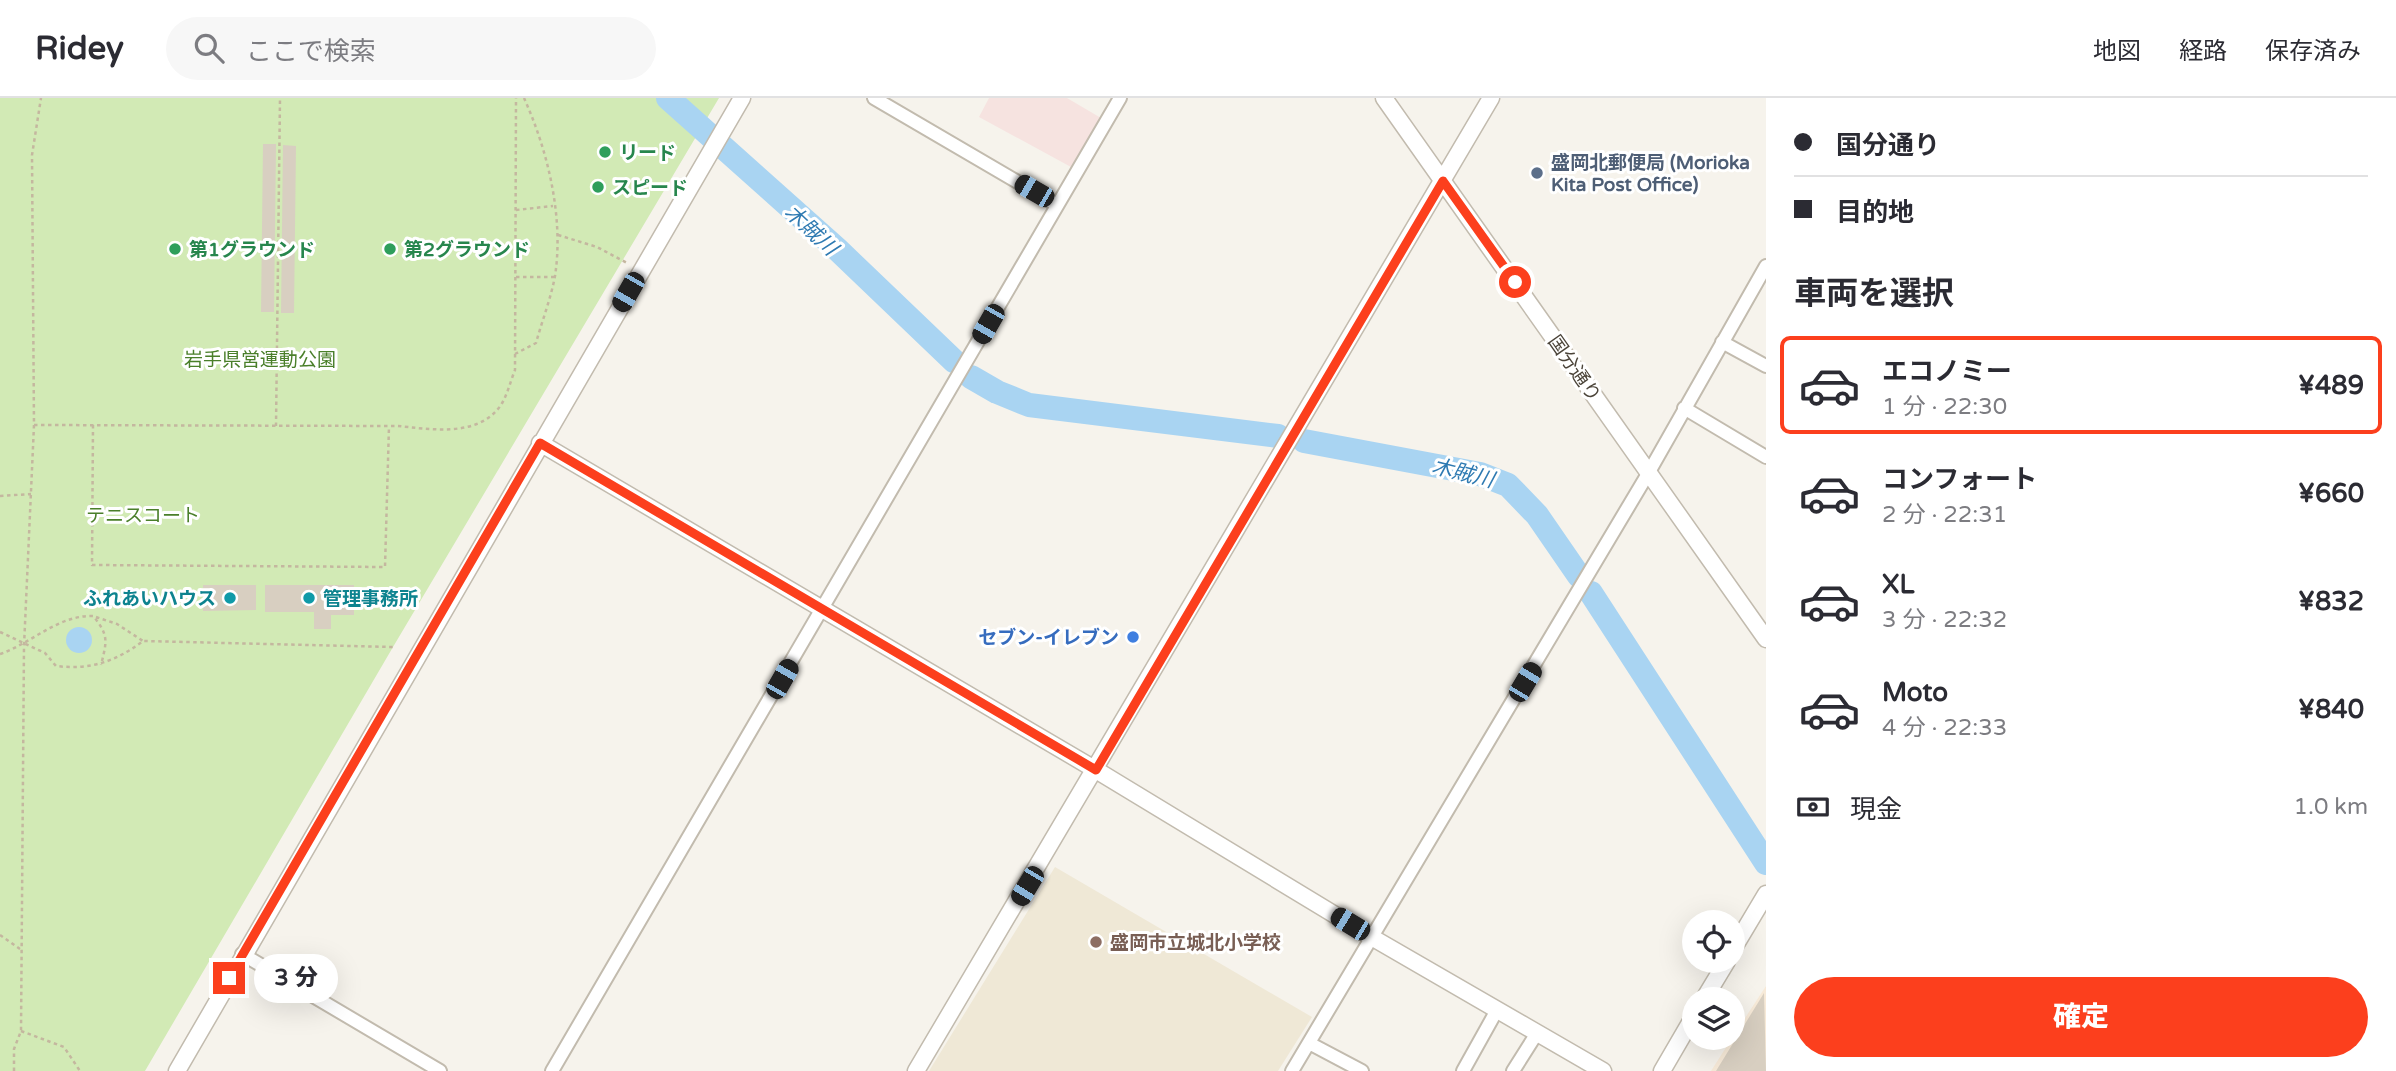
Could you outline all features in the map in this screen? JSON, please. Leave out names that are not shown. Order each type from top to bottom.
[{"type":"street","points":[[177,1071],[242,954],[742,98]]},
{"type":"street","points":[[874,98],[1057,205]]},
{"type":"street","points":[[552,1071],[1120,98]]},
{"type":"street","name":"国分通り","points":[[1384,98],[1766,639]]},
{"type":"street","points":[[916,1071],[1491,98]]},
{"type":"street","points":[[1292,1071],[1649,472],[1722,342],[1761,287],[1766,266]]},
{"type":"street","points":[[1722,342],[1766,366]]},
{"type":"street","points":[[1684,408],[1766,457]]},
{"type":"street","points":[[540,443],[1096,770],[1373,938],[1603,1071]]},
{"type":"street","points":[[1745,929],[1766,894]]},
{"type":"street","points":[[242,954],[440,1071]]},
{"type":"street","points":[[1463,1071],[1497,1010]]},
{"type":"street","points":[[1513,1071],[1537,1033]]},
{"type":"street","points":[[1662,1071],[1682,1037]]},
{"type":"street","points":[[1309,1043],[1362,1071]]},
{"type":"path","points":[[14,1071],[14,1048],[21,1031],[24,646],[34,425],[32,155],[41,98]]},
{"type":"path","points":[[276,426],[280,98]]},
{"type":"path","points":[[34,425],[389,426],[443,430],[474,425],[497,410],[515,370],[516,354],[516,98]]},
{"type":"path","points":[[516,354],[536,343],[555,277],[558,234],[541,135],[524,98]]},
{"type":"path","points":[[516,210],[553,206]]},
{"type":"path","points":[[558,234],[597,247],[640,270]]},
{"type":"path","points":[[516,277],[555,277]]},
{"type":"path","points":[[93,425],[92,565],[385,567],[389,426]]},
{"type":"path","points":[[0,496],[31,494]]},
{"type":"path","points":[[93,617],[105,630],[106,644],[101,665]]},
{"type":"path","points":[[0,654],[24,646],[64,620],[93,617],[117,624],[143,641],[393,647]]},
{"type":"path","points":[[0,632],[24,646],[45,653],[56,666],[79,669],[101,665],[124,655],[143,641]]},
{"type":"path","points":[[0,936],[22,950]]},
{"type":"path","points":[[21,1031],[64,1047],[80,1071]]},
{"type":"shaded area","points":[[989,98],[1067,98],[1101,118],[1071,167],[979,117]]},
{"type":"shaded area","name":"盛岡市立城北小学校","points":[[1055,867],[1312,1017],[1278,1071],[929,1071]]},
{"type":"shaded area","points":[[1766,986],[1766,1071],[1711,1071],[1724,1050],[1745,1050],[1745,1018]]},
{"type":"green space","name":"岩手県営運動公園","points":[[0,98],[719,98],[145,1071],[0,1071]]},
{"type":"water","points":[[79,627],[88,631],[92,640],[88,649],[79,653],[70,649],[66,640],[70,631]]},
{"type":"building","points":[[263,144],[276,144],[274,312],[261,312]]},
{"type":"building","points":[[283,145],[296,146],[294,313],[281,313]]},
{"type":"building","name":"ふれあいハウス","points":[[203,585],[256,585],[256,610],[203,611]]},
{"type":"building","name":"管理事務所","points":[[265,585],[354,585],[354,615],[331,615],[331,629],[314,629],[314,612],[265,612]]},
{"type":"building","points":[[1764,993],[1766,1071],[1716,1071],[1729,1050],[1745,1050],[1745,1024]]},
{"type":"waterway","name":"木賊川","points":[[668,98],[837,249],[954,361]]},
{"type":"waterway","name":"木賊川","points":[[971,377],[997,392],[1029,405],[1278,436]]},
{"type":"waterway","name":"木賊川","points":[[1304,441],[1480,474],[1508,485],[1537,515],[1579,576]]},
{"type":"waterway","name":"木賊川","points":[[1591,593],[1766,863]]},
{"type":"place","name":"リード","points":[[605,152]]},
{"type":"place","name":"盛岡北郵便局 (Morioka Kita Post Office)","points":[[1537,173]]},
{"type":"place","name":"スピード","points":[[598,187]]},
{"type":"place","name":"第1グラウンド","points":[[175,249]]},
{"type":"place","name":"第2グラウンド","points":[[390,249]]},
{"type":"place","name":"ふれあいハウス","points":[[230,598]]},
{"type":"place","name":"管理事務所","points":[[309,598]]},
{"type":"place","name":"セブン-イレブン","points":[[1133,637]]},
{"type":"place","name":"盛岡市立城北小学校","points":[[1096,942]]},
{"type":"route","points":[[229,978],[540,443],[1096,770],[1443,181],[1515,282]]},
{"type":"park label","name":"テニスコート","points":[[143,515]]}]
